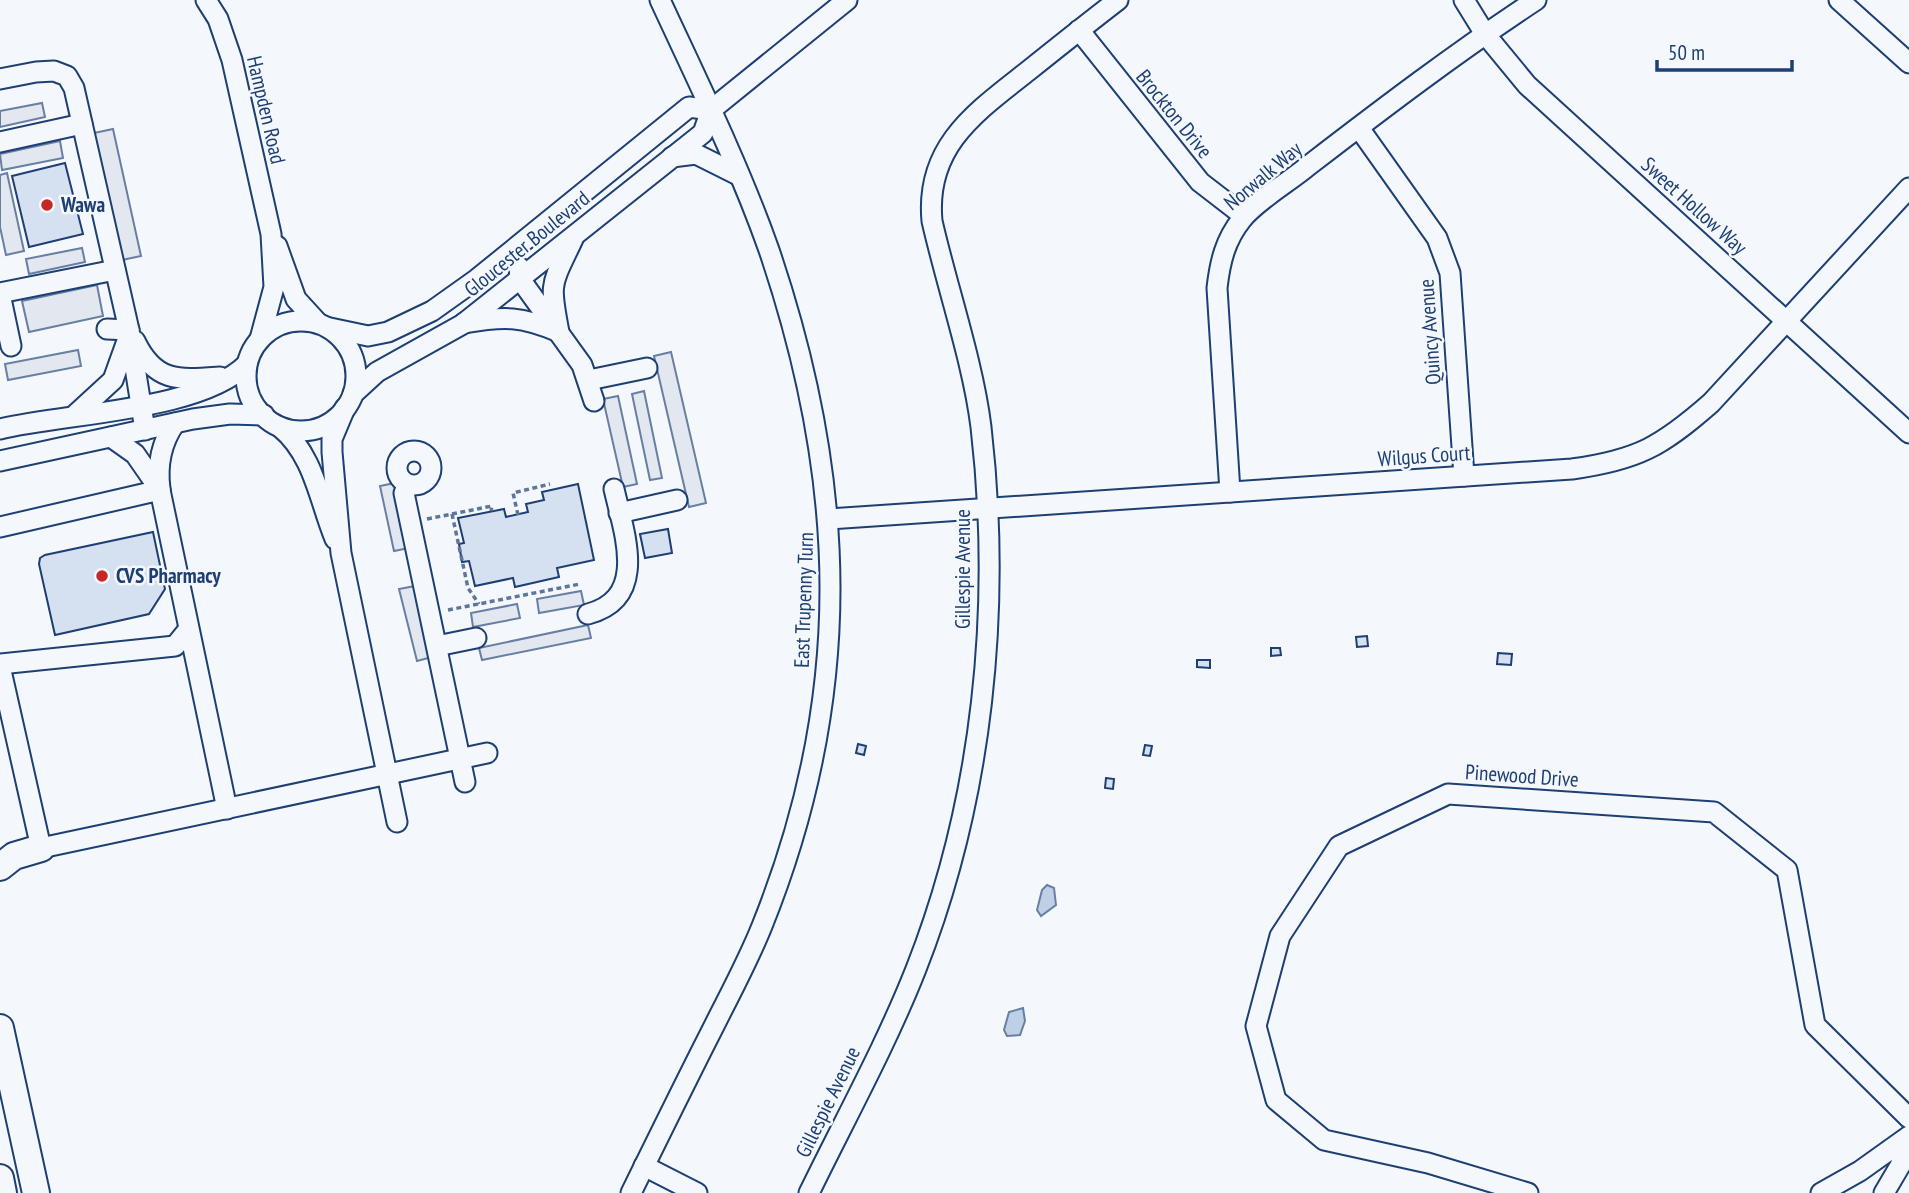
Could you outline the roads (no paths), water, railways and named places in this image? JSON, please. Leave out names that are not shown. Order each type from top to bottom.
[{"type":"main road","points":[[0,867],[14,856],[41,848]]},
{"type":"main road","points":[[0,1028],[36,1193]]},
{"type":"main road","points":[[0,1178],[3,1193]]},
{"type":"street","name":"Hampden Road","points":[[205,0],[218,19],[232,60],[271,234],[274,287],[260,339]]},
{"type":"street","name":"East Trupenny Turn","points":[[631,1193],[762,927],[798,821],[818,737],[828,645],[831,583],[830,519],[817,428],[804,371],[768,249],[711,110],[660,0]]},
{"type":"street","name":"Gloucester Boulevard","points":[[349,401],[377,372],[463,324],[703,133],[711,110],[847,0]]},
{"type":"street","name":"Gillespie Avenue","points":[[809,1193],[917,967],[958,836],[968,790],[985,667],[988,617],[981,425],[932,222],[931,189],[942,158],[963,125],[1118,0]]},
{"type":"street","name":"Sweet Hollow Way","points":[[1464,0],[1485,34],[1527,85],[1909,433]]},
{"type":"street","name":"Norwalk Way","points":[[1230,492],[1217,288],[1220,260],[1230,236],[1244,216],[1485,34],[1536,0]]},
{"type":"street","points":[[1839,0],[1909,63]]},
{"type":"street","name":"Brockton Drive","points":[[1079,30],[1200,182],[1244,216]]},
{"type":"street","points":[[0,79],[54,71],[67,76],[74,88],[129,330],[145,430]]},
{"type":"street","name":"Gloucester Boulevard","points":[[324,326],[368,336],[388,332],[421,317],[469,285],[689,107],[711,110]]},
{"type":"street","points":[[0,142],[82,124]]},
{"type":"street","name":"Quincy Avenue","points":[[1359,128],[1445,254],[1450,272],[1464,476]]},
{"type":"street","points":[[671,157],[696,154],[737,175]]},
{"type":"street","name":"Wilgus Court","points":[[830,519],[1596,466],[1636,456],[1657,447],[1711,403],[1909,188]]},
{"type":"street","points":[[559,213],[550,236],[519,261],[520,279],[582,365],[594,401]]},
{"type":"street","name":"Hampden Road","points":[[271,234],[285,262],[296,299],[324,326]]},
{"type":"street","points":[[559,332],[552,303],[554,278],[576,234]]},
{"type":"street","points":[[11,346],[0,294],[115,271]]},
{"type":"street","points":[[463,324],[508,317],[524,318],[559,332]]},
{"type":"street","points":[[0,429],[141,405],[202,391],[241,370],[260,339],[285,323],[302,320],[324,326],[341,337],[354,360],[356,376],[349,401],[332,439],[341,553],[397,822]]},
{"type":"street","points":[[107,329],[129,330]]},
{"type":"street","points":[[129,330],[147,361],[168,377],[241,370]]},
{"type":"street","points":[[75,415],[113,380],[120,368],[129,330]]},
{"type":"street","points":[[589,380],[647,368]]},
{"type":"street","points":[[241,370],[251,397],[272,421],[295,439],[314,475],[321,505],[341,553]]},
{"type":"street","points":[[0,461],[175,423],[230,414],[307,430],[322,426],[349,401]]},
{"type":"street","points":[[175,423],[168,433],[158,466],[160,490],[227,809]]},
{"type":"street","points":[[111,437],[135,454],[160,490]]},
{"type":"street","points":[[409,485],[404,493],[465,782]]},
{"type":"street","points":[[587,614],[612,603],[626,579],[626,543],[614,489]]},
{"type":"street","points":[[0,527],[160,490]]},
{"type":"street","points":[[619,513],[677,500]]},
{"type":"street","points":[[188,630],[176,646],[0,665],[41,848],[487,753]]},
{"type":"street","points":[[437,646],[476,638]]},
{"type":"street","name":"Pinewood Drive","points":[[1528,1193],[1428,1163],[1324,1140],[1276,1100],[1256,1026],[1280,936],[1339,846],[1448,794],[1714,812],[1787,870],[1815,1025],[1909,1118]]},
{"type":"street","points":[[1821,1193],[1906,1140]]},
{"type":"street","points":[[1884,1193],[1900,1164],[1906,1140]]},
{"type":"street","points":[[644,1166],[697,1193]]},
{"type":"water","points":[[1047,885],[1054,888],[1056,905],[1041,916],[1037,910],[1042,890]]},
{"type":"water","points":[[1023,1008],[1025,1021],[1020,1035],[1007,1036],[1004,1030],[1009,1012]]},
{"type":"place","name":"Wawa","points":[[47,205]]},
{"type":"place","name":"CVS Pharmacy","points":[[102,576]]}]
